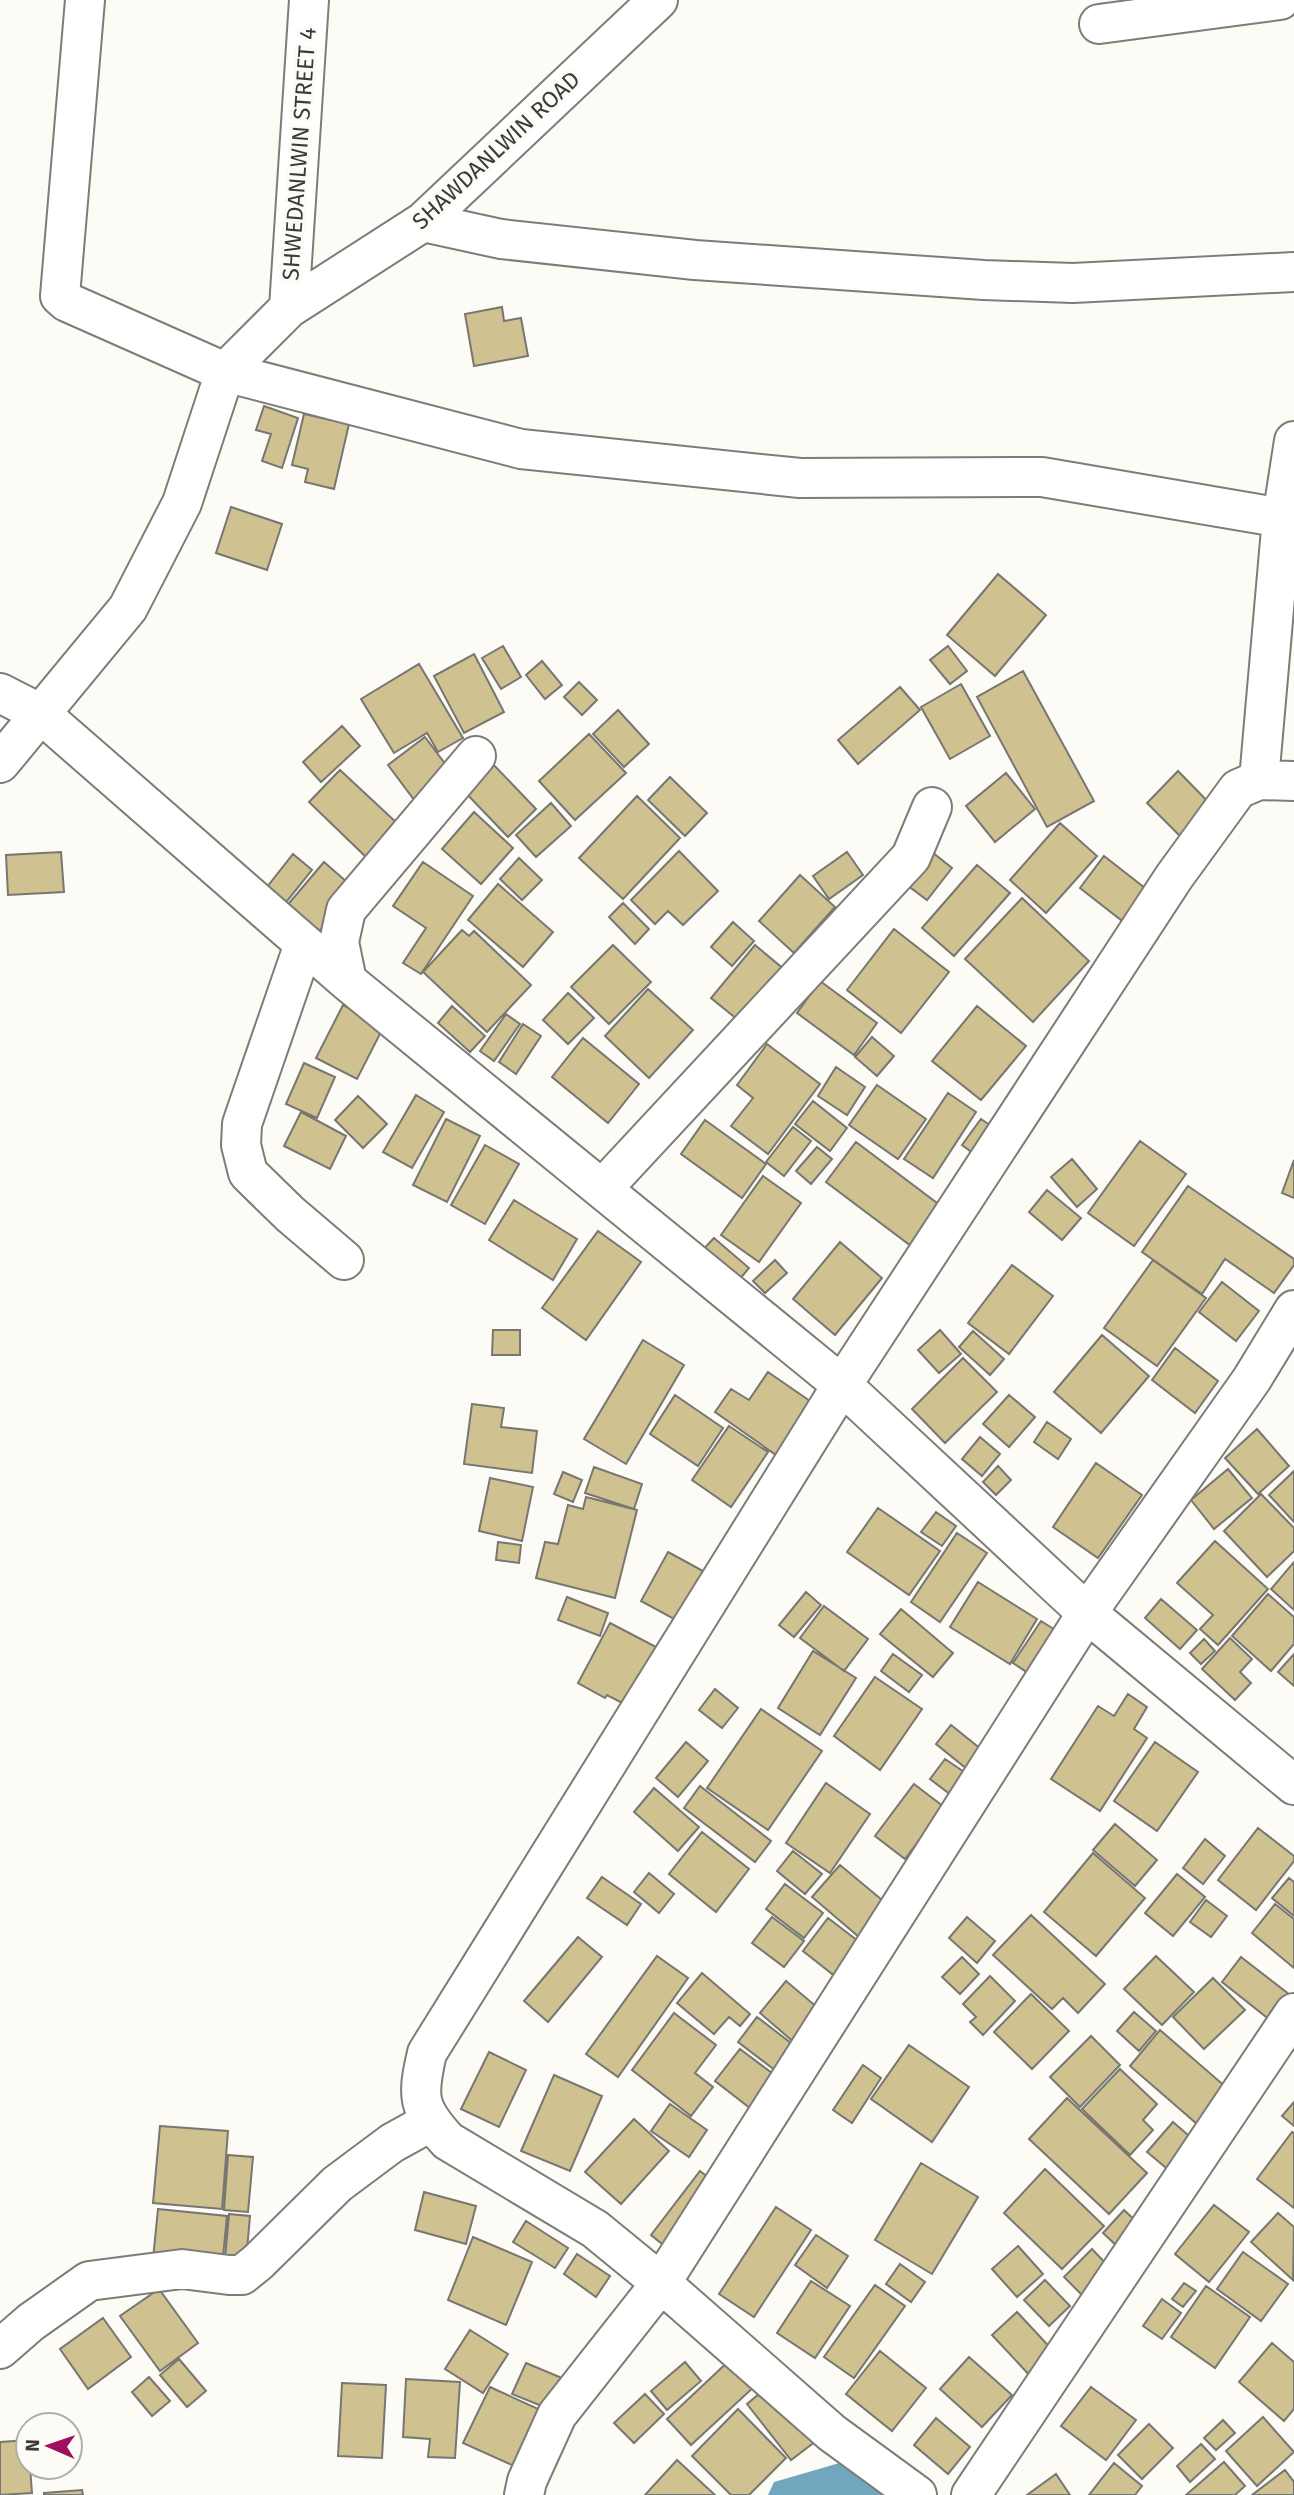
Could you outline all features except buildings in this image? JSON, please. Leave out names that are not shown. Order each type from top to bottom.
[{"type":"street","points":[[85,0],[60,296],[67,302],[225,372],[521,449],[800,478],[1042,477],[1288,519]]},
{"type":"street","name":"SHWEDANLWIN STREET 4","points":[[289,308],[309,0]]},
{"type":"street","name":"SHAWDANLWIN ROAD","points":[[0,764],[128,608],[182,503],[225,372],[289,308],[423,222],[658,0]]},
{"type":"street","points":[[1099,24],[1280,0]]},
{"type":"street","points":[[423,222],[500,239],[639,254],[971,279],[1073,283],[1294,272]]},
{"type":"street","points":[[916,2495],[832,2433],[662,2283],[595,2229],[448,2140],[430,2122],[420,2102],[421,2076],[427,2053],[842,1385],[1174,877],[1238,789],[1276,781],[1294,440]]},
{"type":"street","points":[[0,692],[41,714],[347,981],[842,1385],[1087,1613],[1294,1785]]},
{"type":"street","points":[[347,981],[339,942],[346,910],[476,755]]},
{"type":"street","points":[[603,1188],[911,857],[932,807]]},
{"type":"street","points":[[304,944],[242,1124],[241,1145],[248,1173],[290,1214],[345,1260]]},
{"type":"street","points":[[524,2495],[527,2481],[557,2415],[662,2283],[1087,1613],[1252,1379],[1294,1310]]},
{"type":"street","points":[[971,2495],[1294,2013]]},
{"type":"street","points":[[0,2350],[31,2322],[89,2281],[182,2269],[242,2274],[258,2262],[337,2184],[392,2143],[430,2122]]},
{"type":"water","points":[[843,2462],[908,2495],[768,2495],[774,2482]]}]
